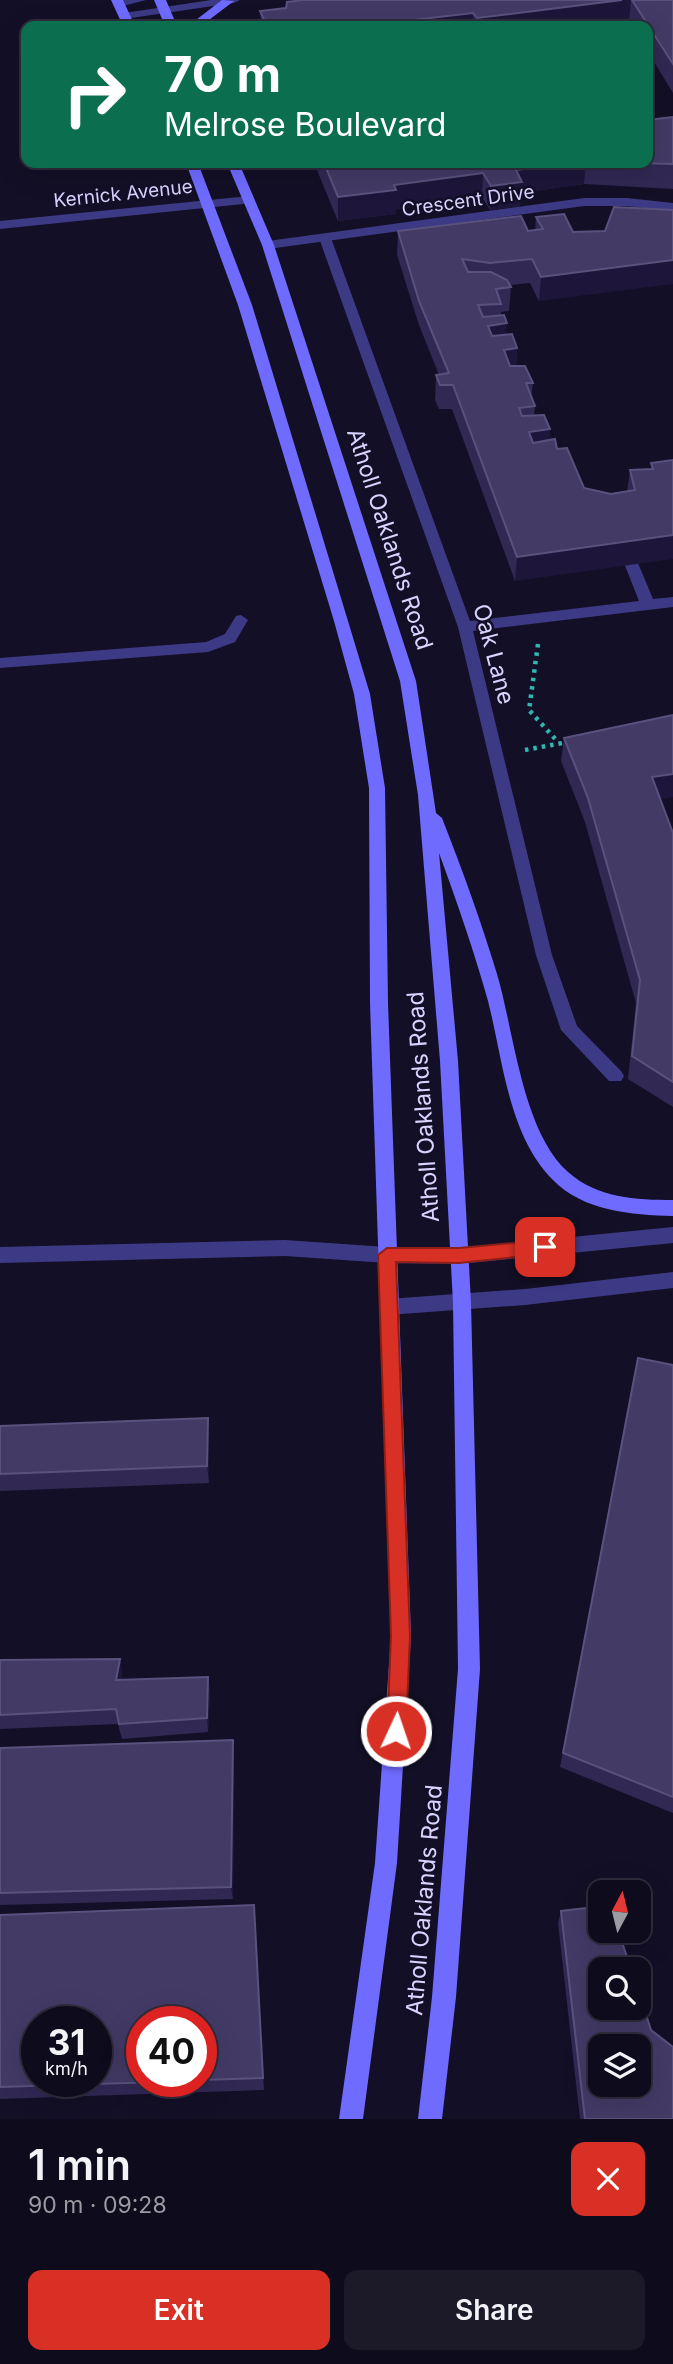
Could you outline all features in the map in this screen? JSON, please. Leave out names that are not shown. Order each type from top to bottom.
[{"type":"street","points":[[140,0],[118,2],[127,21],[162,5],[234,0]]},
{"type":"street","points":[[201,21],[228,1]]},
{"type":"street","name":"Atholl Oaklands Road","points":[[194,168],[245,305],[362,694],[377,788],[388,1307],[401,1636],[386,1863],[351,2119]]},
{"type":"street","name":"Atholl Oaklands Road","points":[[235,168],[268,245],[408,681],[426,795],[449,1061],[462,1303],[468,1669],[444,1997],[430,2119]]},
{"type":"street","name":"Kernick Avenue","points":[[0,225],[249,200]]},
{"type":"street","name":"Crescent Drive","points":[[268,245],[584,202],[626,209],[673,207]]},
{"type":"street","name":"Oak Lane","points":[[325,238],[465,627],[544,956],[570,1030],[615,1076]]},
{"type":"street","points":[[631,564],[648,605]]},
{"type":"street","points":[[465,627],[673,602]]},
{"type":"street","points":[[0,663],[208,647],[230,638],[241,621]]},
{"type":"street","points":[[426,795],[471,918],[526,1115],[548,1162],[565,1179],[595,1198],[628,1208],[673,1208]]},
{"type":"street","points":[[0,1255],[285,1248],[387,1255],[459,1256],[673,1235]]},
{"type":"street","points":[[388,1307],[462,1303],[673,1279]]},
{"type":"path","points":[[533,618],[540,632],[529,710],[559,743]]},
{"type":"path","points":[[497,755],[573,741]]},
{"type":"building","points":[[622,0],[477,18],[473,13],[405,21],[265,21],[260,11],[286,8],[287,2]]},
{"type":"building","points":[[632,0],[673,0],[673,64],[653,33],[653,21],[645,21]]},
{"type":"building","points":[[673,117],[673,164],[653,163],[653,119]]},
{"type":"building","points":[[326,168],[531,168],[516,170],[522,182],[491,186],[483,173],[394,185],[396,190],[338,197]]},
{"type":"building","points":[[614,207],[673,210],[673,260],[541,277],[532,259],[490,263],[462,259],[468,272],[491,272],[507,280],[511,287],[496,289],[501,304],[478,305],[483,317],[504,315],[507,323],[488,326],[492,336],[512,334],[517,348],[504,350],[510,366],[525,366],[533,383],[526,383],[535,406],[519,408],[522,416],[544,415],[550,429],[529,432],[533,443],[555,439],[557,449],[567,448],[584,488],[611,494],[635,490],[630,470],[653,469],[651,463],[673,460],[673,535],[517,557],[453,385],[440,385],[436,375],[449,373],[419,301],[398,231],[521,216],[528,231],[543,229],[536,217],[564,214],[573,232],[605,231]]},
{"type":"building","points":[[673,715],[673,774],[652,777],[673,833],[673,1082],[632,1056],[640,980],[588,798],[564,738]]},
{"type":"building","points":[[638,1358],[673,1365],[673,1797],[563,1753]]},
{"type":"building","points":[[208,1418],[207,1466],[0,1474],[0,1426]]},
{"type":"building","points":[[120,1659],[116,1680],[208,1677],[207,1718],[119,1724],[116,1709],[0,1715],[0,1660]]},
{"type":"building","points":[[233,1740],[231,1887],[0,1893],[0,1748]]},
{"type":"building","points":[[254,1905],[263,2078],[217,2079],[217,2006],[126,2006],[126,2083],[112,2083],[112,2006],[21,2006],[21,2086],[0,2087],[0,1915]]},
{"type":"building","points":[[588,1908],[588,1943],[622,1943],[627,1957],[588,1957],[588,2020],[648,2020],[651,2030],[673,2047],[673,2119],[585,2119],[561,1911]]},
{"type":"route","points":[[396,1731],[401,1636],[387,1255],[459,1256],[545,1247]]}]
